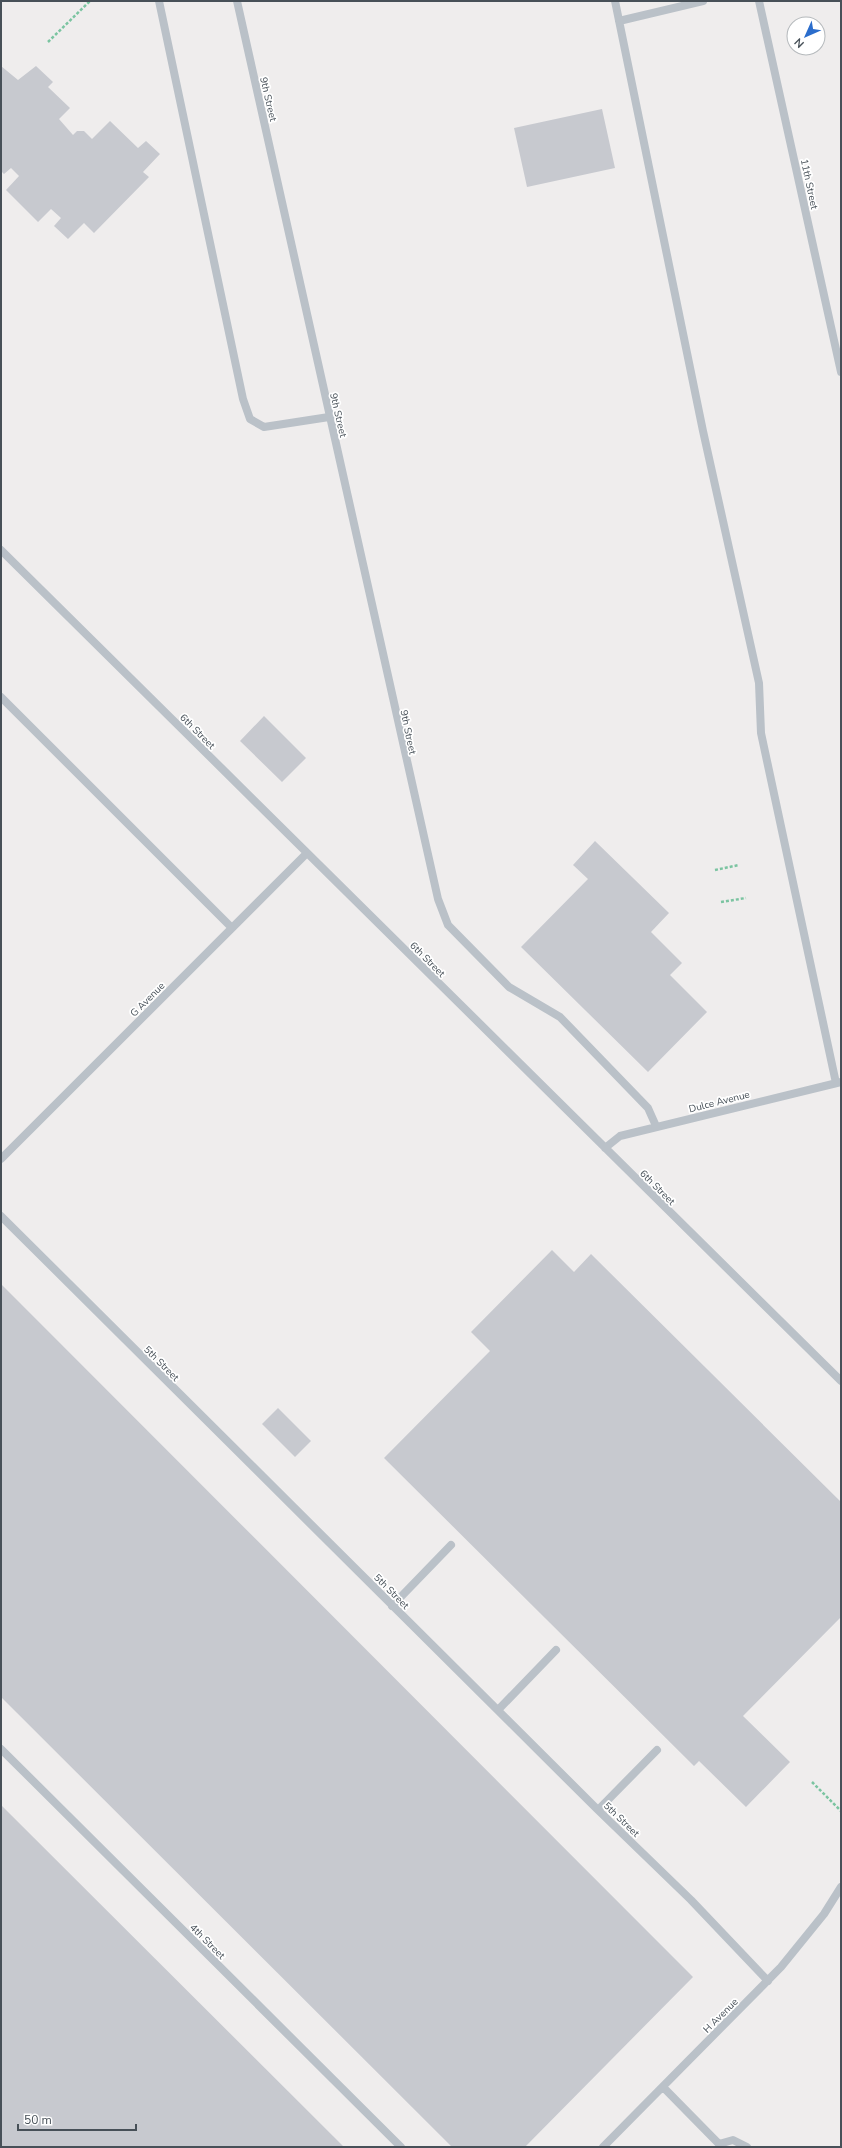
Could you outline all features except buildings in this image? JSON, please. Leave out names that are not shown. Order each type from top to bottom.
[{"type":"lane","points":[[159,1],[243,399],[250,419],[264,427],[329,417]]},
{"type":"lane","name":"9th Street","points":[[237,1],[422,834],[438,899],[448,925],[508,987],[560,1017],[648,1108],[656,1126]]},
{"type":"lane","points":[[615,1],[703,431],[759,683],[761,733],[839,1082]]},
{"type":"lane","points":[[619,22],[704,1]]},
{"type":"lane","name":"11th Street","points":[[760,1],[841,372]]},
{"type":"lane","name":"6th Street","points":[[1,550],[841,1381]]},
{"type":"lane","points":[[1,697],[232,928]]},
{"type":"lane","name":"G Avenue","points":[[1,1159],[307,853]]},
{"type":"lane","name":"Dulce Avenue","points":[[605,1148],[620,1136],[839,1082]]},
{"type":"lane","name":"5th Street","points":[[1,1216],[392,1606],[696,1905],[768,1981]]},
{"type":"lane","points":[[392,1606],[451,1546]]},
{"type":"lane","points":[[498,1710],[556,1650]]},
{"type":"lane","name":"4th Street","points":[[1,1749],[401,2147]]},
{"type":"lane","points":[[598,1810],[657,1750]]},
{"type":"lane","name":"H Avenue","points":[[602,2147],[768,1981],[818,1922],[841,1887]]},
{"type":"lane","points":[[663,2087],[720,2146],[733,2140],[747,2147]]},
{"type":"path","points":[[48,42],[90,1]]},
{"type":"path","points":[[715,870],[739,865]]},
{"type":"path","points":[[721,902],[746,898]]},
{"type":"path","points":[[812,1782],[841,1811]]}]
